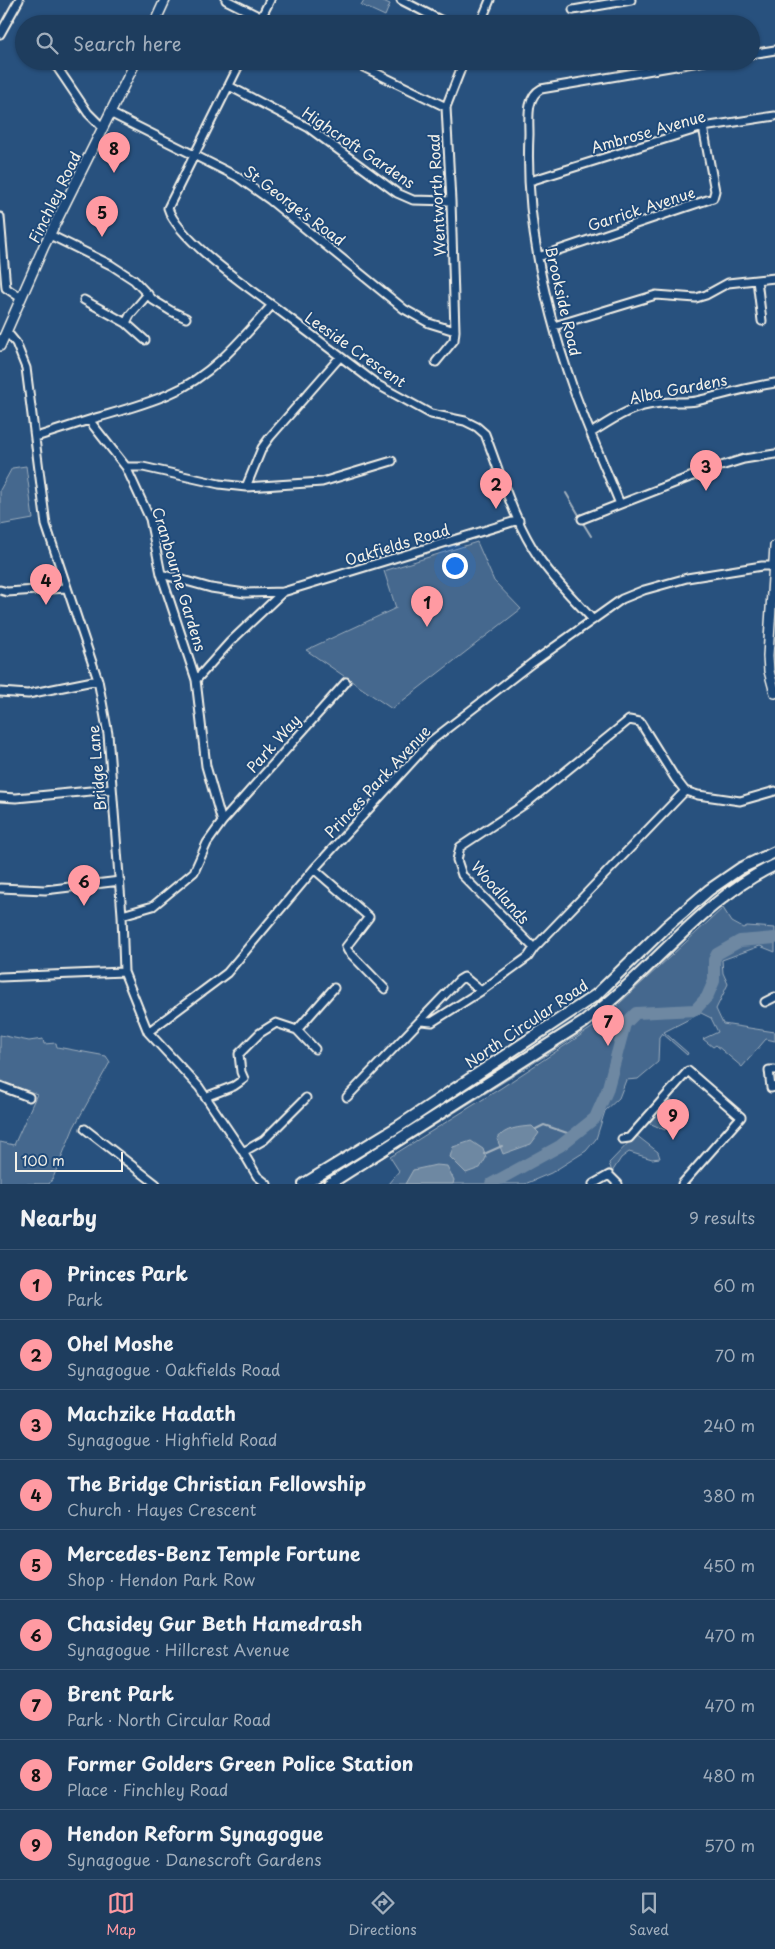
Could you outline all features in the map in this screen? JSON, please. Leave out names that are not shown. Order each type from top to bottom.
[{"type":"highway","name":"North Circular Road","points":[[304,1184],[408,1120],[596,995],[667,926],[709,890],[741,868],[775,852]]},
{"type":"highway","name":"North Circular Road","points":[[329,1184],[584,1022],[617,995],[719,900],[775,865]]},
{"type":"main road","points":[[158,15],[165,0]]},
{"type":"main road","name":"Finchley Road","points":[[0,346],[50,235],[132,70]]},
{"type":"main road","points":[[775,546],[772,656],[769,671],[775,693]]},
{"type":"street","points":[[0,34],[18,0]]},
{"type":"street","points":[[226,0],[250,15]]},
{"type":"street","points":[[263,15],[270,0]]},
{"type":"street","points":[[400,0],[430,15]]},
{"type":"street","points":[[484,15],[490,0]]},
{"type":"street","points":[[573,10],[631,0]]},
{"type":"street","points":[[760,52],[775,50]]},
{"type":"street","points":[[59,70],[88,113],[103,128]]},
{"type":"street","points":[[194,155],[237,70]]},
{"type":"street","points":[[370,70],[446,107]]},
{"type":"street","name":"Wentworth Road","points":[[455,331],[446,107],[460,70]]},
{"type":"street","name":"Brookside Road","points":[[620,504],[572,387],[554,326],[538,257],[530,180],[530,116],[534,94],[541,89],[652,70]]},
{"type":"street","name":"Highcroft Gardens","points":[[229,86],[309,128],[397,193],[413,200],[451,201]]},
{"type":"street","name":"St George's Road","points":[[110,114],[236,176],[270,200],[404,309],[429,323],[455,331]]},
{"type":"street","name":"Ambrose Avenue","points":[[530,180],[703,127],[775,116]]},
{"type":"street","name":"Garrick Avenue","points":[[538,257],[713,198],[715,191],[703,127]]},
{"type":"street","name":"Leeside Crescent","points":[[194,155],[168,208],[171,217],[189,238],[237,279],[378,385],[431,414],[465,421],[477,427],[484,434],[519,520],[540,560],[592,620]]},
{"type":"street","points":[[0,217],[6,288],[21,298]]},
{"type":"street","points":[[50,235],[111,265],[134,280],[153,300],[186,318]]},
{"type":"street","points":[[554,326],[656,295],[696,298],[706,295],[728,283],[775,278]]},
{"type":"street","points":[[758,280],[762,321]]},
{"type":"street","points":[[126,323],[130,315],[148,294]]},
{"type":"street","points":[[84,300],[126,323],[145,340]]},
{"type":"street","points":[[36,437],[170,394],[209,371],[242,340],[272,305]]},
{"type":"street","points":[[436,362],[454,340],[455,331]]},
{"type":"street","name":"Bridge Lane","points":[[6,332],[16,343],[26,368],[46,525],[98,680],[108,734],[120,881],[124,972],[148,1032],[199,1087],[244,1152],[257,1176],[267,1184]]},
{"type":"street","points":[[246,487],[262,448],[340,357]]},
{"type":"street","name":"Alba Gardens","points":[[591,433],[616,416],[635,408],[664,402],[693,401],[726,392],[775,383]]},
{"type":"street","name":"Cranbourne Gardens","points":[[89,420],[126,467],[150,519],[161,574],[196,680],[206,766],[222,822]]},
{"type":"street","points":[[582,519],[720,466],[744,459],[775,454]]},
{"type":"street","points":[[126,467],[143,467],[219,484],[246,487],[322,482],[392,461]]},
{"type":"street","name":"Oakfields Road","points":[[161,574],[212,588],[245,593],[283,592],[519,520]]},
{"type":"street","name":"Princes Park Avenue","points":[[148,1032],[227,973],[314,868],[431,741],[532,663],[622,599],[644,590],[696,576],[762,566],[774,566]]},
{"type":"street","points":[[0,590],[7,592],[66,588]]},
{"type":"street","name":"Oakfields Road","points":[[196,680],[230,642],[283,592]]},
{"type":"street","points":[[0,692],[28,694],[98,680]]},
{"type":"street","name":"Park Way","points":[[222,822],[346,682]]},
{"type":"street","name":"Woodlands","points":[[534,948],[462,875],[457,860],[460,848],[528,802],[629,720],[640,722],[685,791]]},
{"type":"street","points":[[0,797],[16,798],[112,789]]},
{"type":"street","points":[[421,1021],[432,1022],[481,992],[528,957],[534,948],[685,791],[698,795],[740,801],[775,791]]},
{"type":"street","points":[[122,915],[153,906],[194,872],[207,843],[222,822]]},
{"type":"street","points":[[314,868],[369,917],[346,947],[385,989]]},
{"type":"street","points":[[0,888],[45,890],[120,881]]},
{"type":"street","points":[[0,977],[124,972]]},
{"type":"street","points":[[347,1097],[459,980],[464,977],[481,992]]},
{"type":"street","points":[[297,1030],[334,988]]},
{"type":"street","points":[[766,1002],[775,997]]},
{"type":"street","points":[[205,1097],[234,1086],[244,1079],[241,1072],[239,1054],[260,1033],[276,1023],[297,1030],[316,1049]]},
{"type":"street","points":[[775,1070],[769,1070],[771,1088],[775,1087]]},
{"type":"street","points":[[622,1139],[629,1138],[688,1071],[741,1117],[682,1184]]},
{"type":"street","points":[[0,1086],[30,1097]]},
{"type":"street","points":[[244,1152],[264,1140],[306,1098]]},
{"type":"street","points":[[84,1129],[156,1184]]},
{"type":"street","points":[[593,1184],[609,1175],[618,1184]]},
{"type":"street","name":"Bridge Lane","points":[[257,1176],[257,1184]]},
{"type":"shaded area","points":[[364,0],[381,0],[390,4],[385,15],[361,5]]},
{"type":"shaded area","points":[[26,466],[33,519],[0,525],[0,490],[12,468]]},
{"type":"shaded area","points":[[477,542],[494,581],[521,609],[392,709],[306,650],[396,608],[384,571]]},
{"type":"shaded area","points":[[723,904],[636,987],[580,1034],[379,1160],[377,1158],[579,1032],[611,1007]]},
{"type":"shaded area","points":[[723,908],[732,922],[743,928],[747,926],[775,928],[775,952],[760,946],[722,960],[723,973],[728,984],[716,1009],[723,1024],[775,1032],[775,1041],[766,1039],[742,1067],[716,1045],[713,1047],[703,1039],[718,1032],[711,1018],[701,1013],[664,1032],[688,1053],[687,1055],[662,1033],[659,1037],[658,1062],[638,1079],[626,1080],[619,1098],[605,1111],[596,1139],[586,1151],[551,1173],[525,1184],[388,1184],[399,1171],[390,1157],[501,1088],[596,1025]]},
{"type":"shaded area","points":[[0,1035],[29,1041],[43,1039],[44,1044],[56,1043],[57,1047],[106,1056],[110,1062],[74,1127],[49,1184],[0,1184],[0,1142],[14,1145],[37,1094],[0,1081]]},
{"type":"shaded area","points":[[667,1099],[671,1100],[671,1107],[680,1114],[679,1122],[670,1124],[665,1130],[649,1123]]},
{"type":"shaded area","points":[[532,1126],[539,1133],[531,1144],[503,1154],[497,1139],[500,1135],[513,1129]]},
{"type":"shaded area","points":[[636,1135],[658,1152],[660,1158],[652,1159],[629,1152],[621,1158],[612,1172],[609,1163]]},
{"type":"shaded area","points":[[471,1141],[483,1149],[486,1158],[480,1168],[466,1173],[450,1157],[453,1147]]},
{"type":"shaded area","points":[[436,1165],[447,1166],[454,1180],[453,1184],[405,1184],[413,1170]]},
{"type":"waterway","points":[[566,493],[579,515]]},
{"type":"waterway","points":[[583,523],[591,536]]},
{"type":"waterway","points":[[491,1184],[560,1146],[595,1118],[607,1091],[625,1024],[636,1013],[695,1010],[707,997],[714,981],[714,960],[717,954],[740,941],[775,938]]},
{"type":"waterway","points":[[536,1129],[544,1125],[573,1135]]},
{"type":"waterway","points":[[484,1154],[502,1146]]},
{"type":"place","name":"Former Golders Green Police Station","points":[[114,173]]},
{"type":"place","name":"Mercedes-Benz Temple Fortune","points":[[102,237]]},
{"type":"place","name":"Machzike Hadath","points":[[706,491]]},
{"type":"place","name":"Ohel Moshe","points":[[496,509]]},
{"type":"place","name":"The Bridge Christian Fellowship","points":[[46,605]]},
{"type":"place","name":"Princes Park","points":[[427,627]]},
{"type":"place","name":"Chasidey Gur Beth Hamedrash","points":[[84,906]]},
{"type":"place","name":"Brent Park","points":[[608,1046]]},
{"type":"place","name":"Hendon Reform Synagogue","points":[[673,1140]]}]
